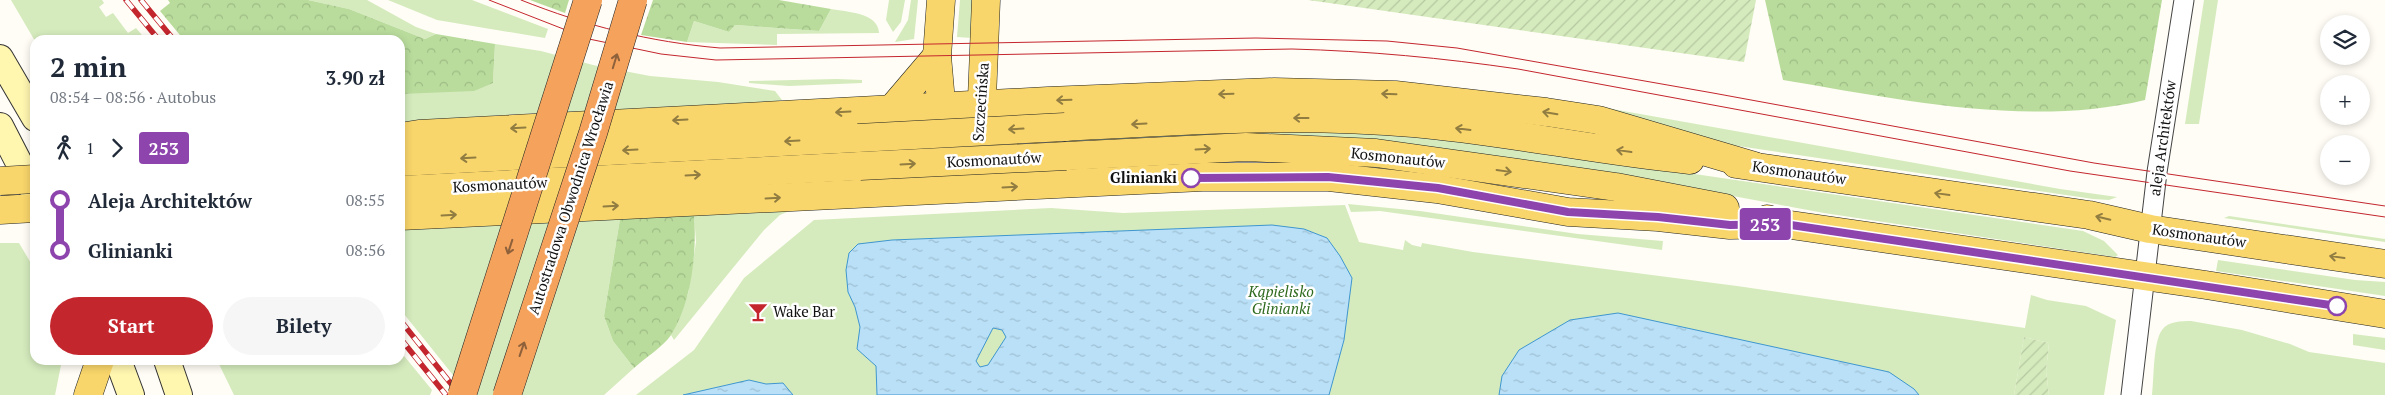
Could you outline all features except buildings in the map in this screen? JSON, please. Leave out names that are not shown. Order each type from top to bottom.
[{"type":"highway","points":[[462,395],[588,0]]},
{"type":"highway","name":"Autostradowa Obwodnica Wrocławia","points":[[506,395],[580,171],[633,0]]},
{"type":"main road","points":[[941,0],[936,56],[940,107],[946,145],[961,189]]},
{"type":"main road","name":"Szczecińska","points":[[961,189],[980,141],[986,0]]},
{"type":"main road","points":[[891,110],[936,56]]},
{"type":"main road","points":[[405,136],[982,104],[1274,92],[1395,94],[1478,103],[1598,120],[1754,166]]},
{"type":"main road","name":"Kosmonautów","points":[[405,162],[1250,118],[1329,118],[1414,123],[1672,158],[1754,166],[2089,215],[2150,230],[2385,264]]},
{"type":"main road","name":"Kosmonautów","points":[[405,190],[1246,147],[1376,153],[1654,194],[1722,207],[1784,224],[2385,314]]},
{"type":"main road","points":[[405,216],[1202,177],[1328,177],[1438,188],[1568,212],[1658,217],[1730,225],[1784,224]]},
{"type":"main road","points":[[0,181],[30,179]]},
{"type":"main road","points":[[0,210],[30,208]]},
{"type":"main road","points":[[88,395],[98,365]]},
{"type":"street","name":"aleja Architektów","points":[[2130,395],[2161,142],[2184,0]]},
{"type":"street","points":[[0,58],[30,109]]},
{"type":"street","points":[[0,126],[30,184]]},
{"type":"street","points":[[120,365],[131,395]]},
{"type":"street","points":[[168,365],[179,395]]},
{"type":"green space","points":[[11,0],[102,0],[104,3],[99,7],[106,17],[113,13],[128,33],[136,28],[142,35],[31,35]]},
{"type":"green space","points":[[168,0],[308,0],[349,9],[425,39],[436,34],[495,44],[493,83],[474,91],[405,94],[405,35],[180,35],[160,11],[170,3]]},
{"type":"green space","points":[[308,0],[367,0],[416,27],[436,34],[425,39],[349,9]]},
{"type":"green space","points":[[388,0],[472,0],[548,29],[545,38],[437,20]]},
{"type":"green space","points":[[530,0],[569,0],[565,13]]},
{"type":"green space","points":[[653,0],[779,0],[831,9],[819,31],[735,25],[729,32],[694,21],[687,42],[641,35]]},
{"type":"green space","points":[[889,0],[905,0],[901,22],[893,32],[886,20]]},
{"type":"green space","points":[[911,0],[918,0],[914,39],[895,42],[908,20]]},
{"type":"green space","points":[[960,0],[975,0],[972,38],[957,37]]},
{"type":"green space","points":[[1308,0],[1756,0],[1744,62]]},
{"type":"green space","points":[[1765,0],[2162,0],[2145,100],[2101,108],[2056,111],[2010,111],[1917,102],[1783,80]]},
{"type":"green space","points":[[2204,0],[2218,0],[2199,124],[2185,124]]},
{"type":"green space","points":[[831,9],[853,12],[867,17],[877,26],[879,33],[777,34],[777,45],[687,42],[694,21],[729,32],[735,25],[819,31]]},
{"type":"green space","points":[[495,44],[541,51],[593,65],[650,76],[718,82],[775,91],[782,100],[762,105],[521,114],[405,122],[405,93],[493,83]]},
{"type":"green space","points":[[862,80],[862,83],[789,86],[749,83],[749,81]]},
{"type":"green space","points":[[1601,107],[2060,189],[2117,197],[2109,200],[2093,199],[1718,143]]},
{"type":"green space","points":[[1257,129],[1402,133],[1674,171],[2083,231],[2104,241],[2118,255],[2115,257],[1824,213],[1620,175],[1206,135],[1066,142],[1066,138]]},
{"type":"green space","points":[[1348,204],[1420,211],[1578,234],[1663,241],[1662,250],[1380,211],[1351,212]]},
{"type":"green space","name":"Kąpielisko Glinianki","points":[[1345,205],[1359,242],[1403,250],[1405,240],[1412,245],[1421,247],[1422,243],[1473,252],[1737,286],[2025,328],[2031,295],[2047,300],[2086,306],[2116,320],[2104,395],[2049,395],[2046,371],[2049,343],[2024,337],[2014,395],[636,395],[694,350],[744,278],[814,220],[1051,208],[1123,213]]},
{"type":"green space","points":[[789,211],[780,215],[764,230],[674,340],[671,335],[688,294],[696,242],[694,214]]},
{"type":"green space","points":[[694,214],[694,260],[684,307],[668,339],[634,368],[613,341],[604,316],[620,219]]},
{"type":"green space","points":[[2229,216],[2385,239],[2385,242],[2224,218]]},
{"type":"green space","points":[[620,219],[604,316],[613,341],[634,368],[604,395],[469,395],[405,315],[405,229]]},
{"type":"green space","points":[[0,243],[19,243],[30,262],[30,365],[61,365],[55,395],[0,395]]},
{"type":"green space","points":[[2218,260],[2355,280],[2385,282],[2385,296],[2216,271]]},
{"type":"green space","points":[[2191,321],[2242,330],[2290,344],[2309,352],[2385,363],[2385,395],[2152,395],[2155,352],[2162,330],[2171,323]]},
{"type":"green space","points":[[2353,334],[2385,338],[2385,350],[2353,345]]},
{"type":"green space","points":[[2024,337],[2049,343],[2046,371],[2049,395],[2014,395]]},
{"type":"green space","points":[[405,357],[432,390],[430,395],[234,395],[219,365],[405,365]]},
{"type":"water","points":[[1272,225],[1304,229],[1327,238],[1352,278],[1344,340],[1329,395],[877,395],[876,366],[857,349],[860,327],[855,307],[848,292],[846,270],[849,253],[858,244],[892,240]],"holes":[[[993,328],[1002,330],[1006,337],[988,365],[980,367],[976,361]]]},
{"type":"water","points":[[1618,313],[1889,372],[1914,389],[1919,395],[1499,395],[1502,376],[1519,350],[1570,320]]},
{"type":"water","points":[[749,380],[766,384],[783,383],[793,395],[683,395]]},
{"type":"tram line","points":[[489,0],[589,39],[661,54],[716,60],[1292,49],[1377,53],[1462,62],[1518,69],[2070,171],[2385,217]]},
{"type":"tram line","points":[[521,0],[570,18],[619,32],[669,42],[720,48],[1256,38],[1387,41],[1457,48],[2094,163],[2385,206]]},
{"type":"railway","points":[[126,0],[155,35]]},
{"type":"railway","points":[[141,0],[170,35]]},
{"type":"railway","points":[[405,326],[460,395]]},
{"type":"railway","points":[[405,344],[446,395]]},
{"type":"bus line","name":"253","points":[[1191,178],[1328,177],[1438,188],[1568,212],[1683,219],[1730,225],[1784,224],[2206,285],[2337,306]]},
{"type":"place","name":"Glinianki","points":[[1191,178]]},
{"type":"place","name":"Wake Bar","points":[[758,312]]}]
